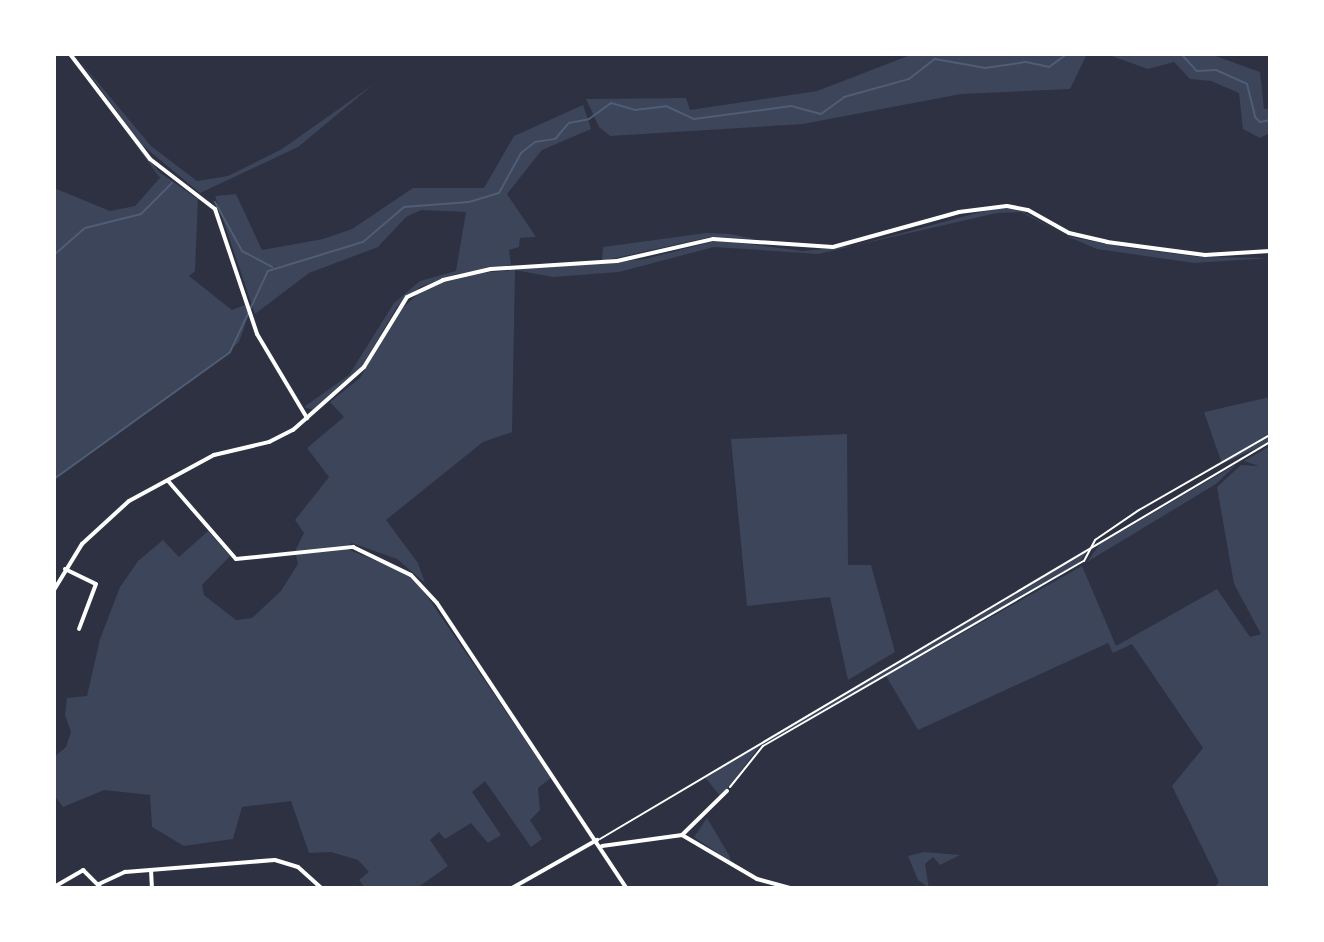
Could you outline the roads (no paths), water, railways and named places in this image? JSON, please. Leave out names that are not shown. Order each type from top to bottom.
[{"type":"street","points":[[70,54],[150,159],[215,209],[252,316],[272,363],[307,418]]},
{"type":"street","points":[[54,590],[65,569],[118,509],[221,452],[279,438],[307,418],[364,367],[407,297],[443,280],[491,269],[617,261],[713,239],[833,247],[959,212],[1013,206],[1069,233],[1107,242],[1205,255],[1270,251]]},
{"type":"street","points":[[169,482],[236,559],[348,547],[404,569],[437,603],[602,846],[626,888]]},
{"type":"street","points":[[65,569],[95,582],[79,629]]},
{"type":"street","points":[[602,846],[682,835],[727,791]]},
{"type":"street","points":[[682,835],[757,879],[791,888]]},
{"type":"street","points":[[512,888],[597,840]]},
{"type":"street","points":[[54,887],[83,870],[100,886],[115,874],[275,860],[298,867],[321,888]]},
{"type":"street","points":[[151,870],[152,888]]},
{"type":"waterway","points":[[54,479],[230,352],[268,271],[363,242],[404,207],[469,202],[499,193],[521,153],[535,142],[555,139],[569,123],[589,119],[611,103],[635,110],[666,106],[694,119],[791,106],[821,114],[844,97],[909,79],[935,59],[985,68],[1026,62],[1049,67],[1067,54]]},
{"type":"waterway","points":[[1181,54],[1197,71],[1216,70],[1247,84],[1255,117],[1260,122],[1270,120]]},
{"type":"waterway","points":[[54,255],[85,228],[141,214],[172,183]]},
{"type":"waterway","points":[[215,202],[242,251],[272,267]]}]
